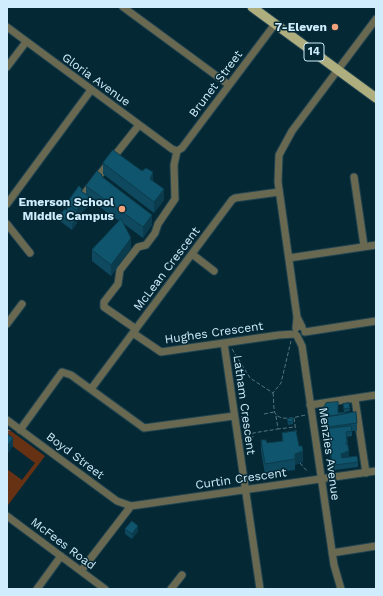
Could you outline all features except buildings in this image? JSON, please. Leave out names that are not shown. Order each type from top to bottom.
[{"type":"main road","name":"14","points":[[252,7],[376,98]]},
{"type":"street","points":[[123,7],[229,85]]},
{"type":"street","name":"Menzies Avenue","points":[[341,589],[334,565],[279,192],[279,155],[292,131],[376,19]]},
{"type":"street","name":"Brunet Street","points":[[174,150],[182,148],[275,24]]},
{"type":"street","name":"Gloria Avenue","points":[[7,27],[174,150]]},
{"type":"street","points":[[7,67],[26,42]]},
{"type":"street","points":[[7,204],[91,90]]},
{"type":"street","points":[[85,192],[139,125]]},
{"type":"street","name":"Hughes Crescent","points":[[174,150],[175,199],[158,224],[155,233],[146,245],[138,247],[120,270],[118,284],[104,302],[104,308],[161,352],[376,321]]},
{"type":"street","points":[[354,177],[364,246]]},
{"type":"street","name":"McLean Crescent","points":[[91,389],[232,200],[235,198],[279,192]]},
{"type":"street","points":[[7,224],[30,253]]},
{"type":"street","points":[[289,258],[376,245]]},
{"type":"street","points":[[192,254],[214,271]]},
{"type":"street","points":[[7,324],[22,304]]},
{"type":"street","name":"Latham Crescent","points":[[224,343],[237,417],[245,490],[260,589]]},
{"type":"street","points":[[20,430],[61,373],[69,373],[144,428],[237,417]]},
{"type":"street","points":[[310,405],[376,396]]},
{"type":"street","points":[[355,398],[366,473]]},
{"type":"street","name":"Boyd Street","points":[[7,420],[123,504],[131,506]]},
{"type":"street","name":"Curtin Crescent","points":[[131,506],[376,471]]},
{"type":"street","points":[[118,523],[123,504]]},
{"type":"street","points":[[82,571],[131,506]]},
{"type":"street","name":"McFees Road","points":[[7,516],[105,589]]},
{"type":"street","points":[[332,552],[376,546]]},
{"type":"street","points":[[37,589],[61,556]]},
{"type":"street","name":"Menzies Avenue","points":[[334,565],[333,574],[336,589]]},
{"type":"street","points":[[171,589],[182,575]]},
{"type":"path","points":[[278,429],[273,393],[281,382],[299,332]]},
{"type":"path","points":[[232,349],[250,378],[273,393]]},
{"type":"path","points":[[264,414],[275,413],[285,418],[309,415]]},
{"type":"path","points":[[237,417],[248,416]]},
{"type":"path","points":[[294,417],[296,433]]},
{"type":"path","points":[[244,439],[253,437],[252,433],[295,427]]},
{"type":"path","points":[[7,432],[10,430],[7,434]]},
{"type":"path","points":[[300,463],[307,471]]},
{"type":"shaded area","points":[[7,428],[45,456],[8,505],[7,469],[22,480],[35,463],[7,442]]},
{"type":"place","name":"7-Eleven","points":[[335,27]]},
{"type":"place","name":"Emerson School Middle Campus","points":[[122,209]]}]
